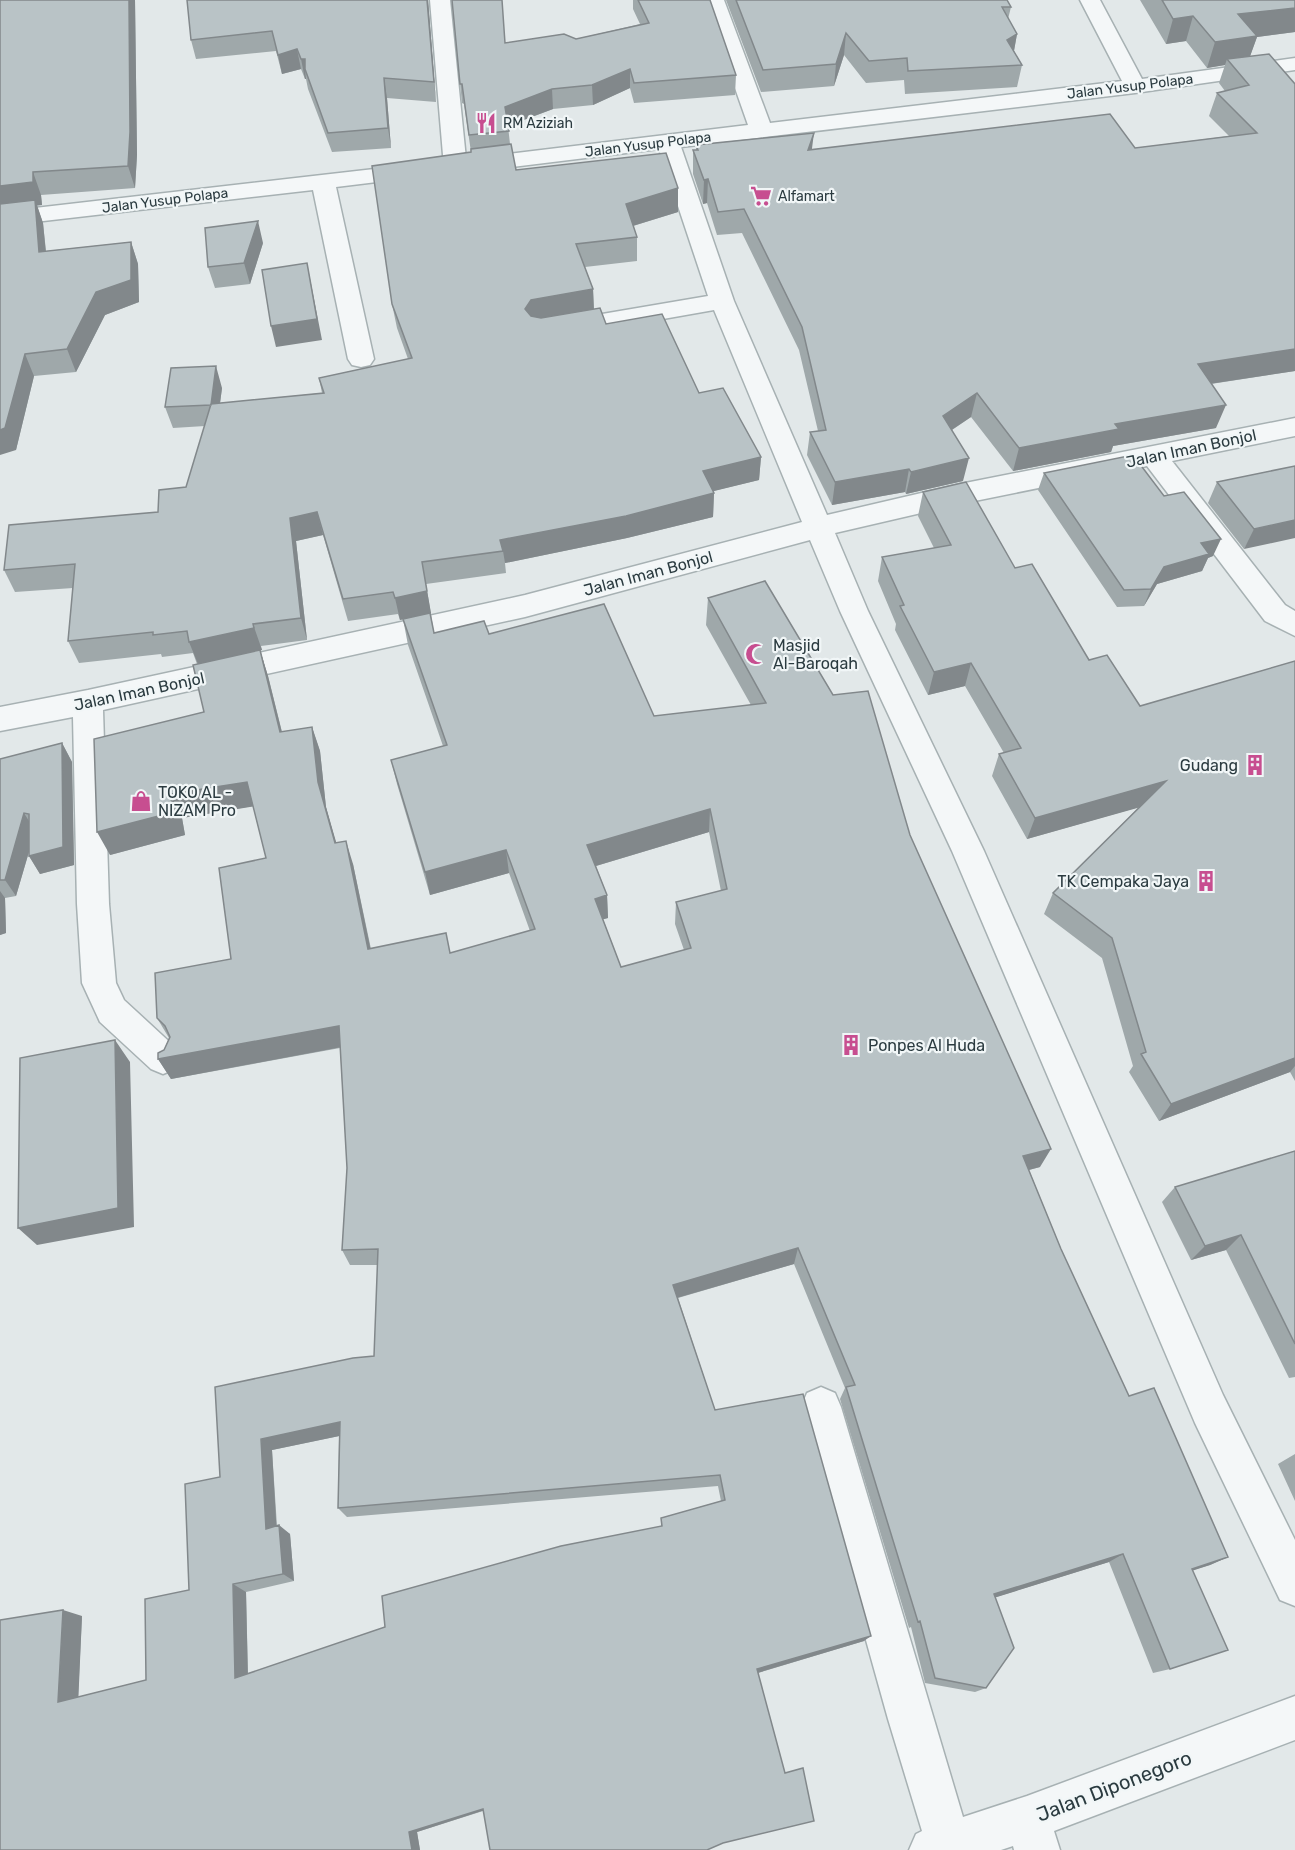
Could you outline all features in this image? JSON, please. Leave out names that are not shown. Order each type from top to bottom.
[{"type":"street","points":[[440,0],[454,167]]},
{"type":"street","points":[[714,0],[761,129]]},
{"type":"street","points":[[1090,0],[1135,86]]},
{"type":"street","name":"Jalan Yusup Polapa","points":[[0,219],[1135,86],[1295,64]]},
{"type":"street","points":[[668,141],[722,301],[854,611],[968,851],[1209,1409],[1295,1585]]},
{"type":"street","points":[[323,181],[361,359]]},
{"type":"street","points":[[542,332],[722,301]]},
{"type":"street","name":"Jalan Iman Bonjol","points":[[0,719],[88,702],[525,606],[820,527],[960,494],[1295,427]]},
{"type":"street","points":[[1154,456],[1275,613],[1295,625]]},
{"type":"street","points":[[88,702],[93,903],[99,983],[112,1011],[163,1058]]},
{"type":"street","points":[[821,1407],[934,1796],[940,1847]]},
{"type":"street","name":"Jalan Diponegoro","points":[[940,1847],[1032,1835],[1295,1718]]},
{"type":"building","points":[[0,0],[129,0],[128,166],[33,172],[33,182],[0,186]]},
{"type":"building","points":[[187,0],[427,0],[434,82],[384,78],[388,128],[328,133],[305,69],[305,59],[301,59],[297,49],[278,55],[272,31],[191,40]]},
{"type":"building","points":[[452,0],[502,0],[505,43],[564,34],[576,39],[649,23],[638,0],[710,0],[736,75],[634,83],[630,69],[592,85],[552,89],[505,107],[509,131],[469,135],[462,84],[460,84]]},
{"type":"building","points":[[736,0],[1007,0],[1011,7],[1002,7],[1017,34],[1007,40],[1022,65],[908,71],[907,58],[869,61],[846,33],[836,64],[763,70]]},
{"type":"building","points":[[1162,0],[1295,0],[1295,8],[1238,14],[1257,36],[1215,42],[1193,16],[1173,19]]},
{"type":"building","points":[[1269,54],[1295,84],[1295,349],[1198,364],[1226,405],[1115,424],[1119,429],[1019,448],[977,393],[943,416],[969,458],[911,472],[909,469],[835,482],[810,432],[826,430],[802,327],[744,209],[718,212],[708,179],[704,180],[693,150],[698,150],[696,145],[814,133],[808,150],[1110,114],[1135,148],[1257,133],[1217,93],[1249,85],[1227,59]]},
{"type":"building","points":[[511,144],[516,170],[666,153],[678,188],[626,204],[637,237],[576,244],[593,289],[531,300],[525,309],[531,316],[541,318],[600,308],[606,324],[662,314],[699,393],[723,388],[761,457],[703,471],[714,493],[626,516],[500,540],[503,551],[422,562],[427,591],[395,598],[393,592],[343,599],[317,512],[290,518],[301,618],[253,624],[254,628],[189,642],[187,631],[153,635],[153,632],[68,641],[75,564],[4,570],[9,525],[158,512],[159,490],[186,487],[211,404],[324,393],[319,378],[412,358],[392,304],[372,166]]},
{"type":"building","points":[[35,200],[39,252],[131,242],[131,280],[96,292],[67,349],[25,354],[5,428],[0,430],[0,204]]},
{"type":"building","points":[[258,221],[244,263],[208,267],[205,228]]},
{"type":"building","points":[[307,263],[317,319],[271,326],[262,270]]},
{"type":"building","points":[[216,366],[211,405],[165,407],[171,368]]},
{"type":"building","points":[[1133,455],[1164,496],[1184,492],[1221,539],[1201,543],[1209,554],[1164,567],[1151,589],[1124,590],[1044,473]]},
{"type":"building","points":[[1295,466],[1295,520],[1254,529],[1217,482]]},
{"type":"building","points":[[966,482],[1015,568],[1032,564],[1089,660],[1107,655],[1140,706],[1295,661],[1295,1058],[1171,1104],[1141,1054],[1146,1052],[1112,938],[1053,893],[1166,781],[1035,818],[999,754],[1021,748],[971,663],[934,672],[900,606],[904,605],[882,557],[951,545],[923,492]]},
{"type":"building","points":[[765,581],[833,695],[868,691],[910,835],[1051,1149],[1023,1156],[1061,1249],[1129,1396],[1154,1388],[1228,1557],[1192,1569],[1228,1650],[1170,1669],[1123,1554],[994,1594],[1014,1648],[986,1688],[935,1678],[920,1621],[918,1622],[846,1387],[855,1385],[798,1248],[673,1285],[715,1410],[803,1394],[871,1636],[757,1669],[785,1773],[803,1768],[814,1821],[723,1843],[707,1850],[490,1850],[483,1809],[409,1832],[412,1850],[0,1850],[0,1620],[63,1610],[58,1702],[146,1680],[145,1599],[189,1590],[185,1484],[220,1477],[215,1387],[353,1358],[374,1356],[378,1249],[342,1250],[347,1168],[339,1026],[158,1059],[158,1053],[164,1050],[170,1037],[165,1026],[157,1018],[155,973],[231,959],[219,868],[266,858],[247,782],[170,794],[174,812],[97,832],[94,739],[204,712],[193,665],[260,650],[280,732],[312,727],[318,782],[335,843],[346,841],[368,949],[446,933],[450,953],[535,929],[506,850],[425,872],[391,760],[447,745],[403,619],[430,613],[434,633],[484,621],[489,634],[604,604],[654,716],[766,703],[708,598]],"holes":[[[710,809],[727,889],[676,902],[691,948],[621,967],[595,899],[607,895],[587,845]],[[340,1422],[338,1508],[720,1475],[725,1500],[661,1518],[662,1526],[561,1546],[382,1596],[385,1627],[235,1678],[233,1584],[283,1574],[279,1525],[266,1529],[261,1439]]]},
{"type":"building","points":[[62,743],[63,847],[29,856],[29,814],[24,813],[5,880],[0,880],[0,759]]},
{"type":"building","points":[[115,1040],[118,1208],[18,1228],[20,1058]]},
{"type":"building","points":[[1295,1151],[1295,1344],[1241,1235],[1205,1246],[1175,1187]]},
{"type":"place","name":"RM Aziziah","points":[[486,123]]},
{"type":"place","name":"Alfamart","points":[[761,196]]},
{"type":"place","name":"Masjid Al-Baroqah","points":[[756,654]]},
{"type":"place","name":"Gudang","points":[[1255,765]]},
{"type":"place","name":"TOKO AL - NIZAM Pro","points":[[141,801]]},
{"type":"place","name":"TK Cempaka Jaya","points":[[1206,881]]},
{"type":"place","name":"Ponpes Al Huda","points":[[851,1045]]}]
